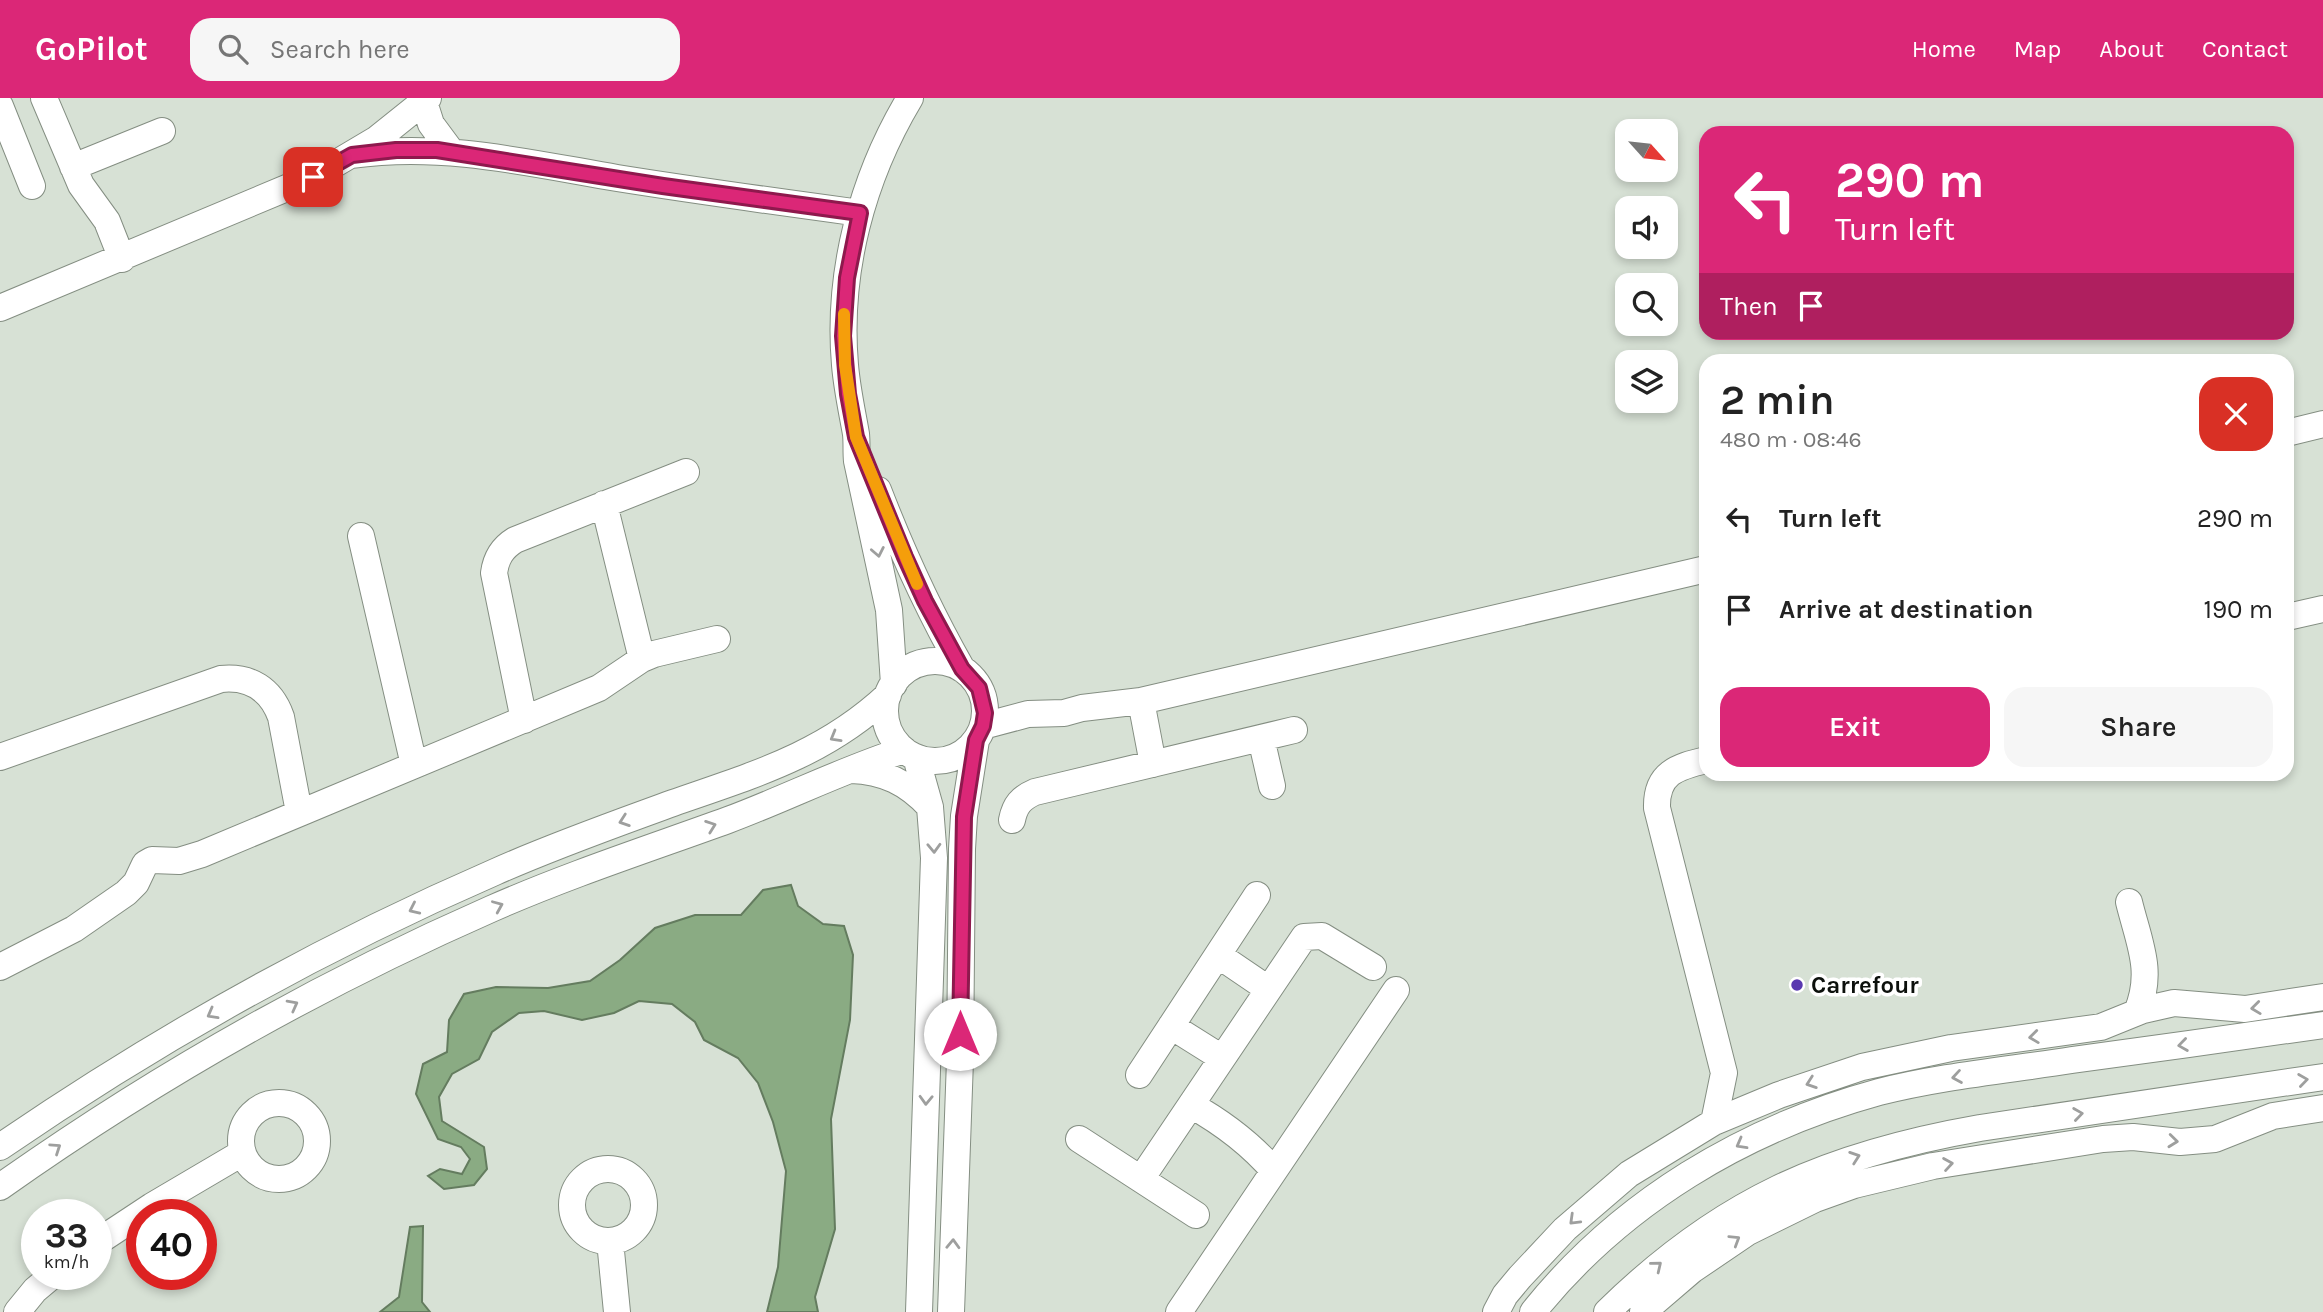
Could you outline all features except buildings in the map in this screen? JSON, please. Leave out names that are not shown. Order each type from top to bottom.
[{"type":"street","points":[[32,186],[1,109],[37,98]]},
{"type":"street","points":[[44,98],[85,192],[107,221],[121,259]]},
{"type":"street","points":[[910,98],[878,160],[860,213],[847,278],[843,336],[857,461],[889,610],[891,690],[886,710],[888,726],[894,739],[910,754],[932,761],[949,760],[964,752],[980,733],[1028,714],[1064,713],[1082,708],[1141,701],[1699,571]]},
{"type":"street","points":[[0,308],[313,177],[377,139],[426,100],[431,124],[451,151]]},
{"type":"street","points":[[73,167],[162,131]]},
{"type":"street","points":[[352,155],[396,150],[451,151],[663,186],[860,213]]},
{"type":"street","points":[[2294,431],[2323,425]]},
{"type":"street","points":[[856,437],[925,601],[962,669],[979,688],[985,713],[964,817],[962,849],[960,1060],[951,1312]]},
{"type":"street","points":[[524,720],[494,573],[498,556],[515,540],[686,472]]},
{"type":"street","points":[[604,504],[642,659]]},
{"type":"street","points":[[361,536],[414,765]]},
{"type":"street","points":[[2294,615],[2323,608]]},
{"type":"street","points":[[0,967],[74,929],[126,893],[136,883],[145,864],[152,860],[179,861],[190,858],[607,684],[642,659],[654,654],[717,639]]},
{"type":"street","points":[[0,1147],[137,1057],[235,1001],[432,900],[569,841],[789,761],[842,734],[891,690],[902,674],[925,663],[938,662],[962,669]]},
{"type":"street","points":[[0,757],[221,679],[247,680],[269,693],[276,704],[299,813]]},
{"type":"street","points":[[1141,701],[1153,764]]},
{"type":"street","points":[[1012,820],[1014,810],[1026,796],[1294,730]]},
{"type":"street","points":[[1261,738],[1272,786]]},
{"type":"street","points":[[0,1187],[58,1146],[174,1072],[273,1016],[374,964],[493,908],[620,858],[777,801],[849,770],[910,754]]},
{"type":"street","points":[[910,754],[930,807],[934,858],[919,1312]]},
{"type":"street","points":[[1699,762],[1685,766],[1666,777],[1657,797],[1657,808],[1724,1073],[1714,1122]]},
{"type":"street","points":[[849,770],[867,770],[894,779],[918,793],[930,807]]},
{"type":"street","points":[[1139,1075],[1257,895]]},
{"type":"street","points":[[2129,902],[2146,972],[2144,993],[2137,1012]]},
{"type":"street","points":[[1141,1179],[1300,942],[1310,935],[1322,936],[1373,967]]},
{"type":"street","points":[[1217,955],[1268,989]]},
{"type":"street","points":[[2146,972],[2174,1003]]},
{"type":"street","points":[[1179,1312],[1396,990]]},
{"type":"street","points":[[1496,1312],[1520,1277],[1565,1229],[1605,1192],[1654,1157],[1714,1122],[1769,1098],[1873,1065],[1951,1048],[2101,1027],[2137,1012],[2174,1003],[2245,1009],[2323,997]]},
{"type":"street","points":[[1533,1312],[1597,1244],[1655,1196],[1684,1176],[1750,1139],[1834,1106],[1927,1082],[2323,1025]]},
{"type":"street","points":[[1171,1026],[1222,1058]]},
{"type":"street","points":[[1724,1073],[1745,1088],[1769,1098]]},
{"type":"street","points":[[1607,1312],[1640,1279],[1722,1218],[1787,1184],[1871,1152],[1980,1128],[2323,1077]]},
{"type":"street","points":[[1191,1105],[1210,1115],[1244,1140],[1274,1171]]},
{"type":"street","points":[[1643,1312],[1692,1270],[1748,1232],[1791,1210],[1854,1185],[1933,1166],[2103,1139],[2141,1137],[2180,1142],[2215,1139],[2273,1116],[2323,1108]]},
{"type":"street","points":[[1079,1139],[1196,1215]]},
{"type":"street","points":[[112,1232],[242,1153]]},
{"type":"street","points":[[1605,1192],[1655,1196]]},
{"type":"street","points":[[610,1241],[617,1312]]},
{"type":"street","points":[[17,1312],[35,1290]]},
{"type":"shaded area","points":[[791,885],[798,906],[823,924],[844,926],[853,955],[850,1020],[831,1119],[835,1229],[815,1297],[818,1312],[767,1312],[778,1267],[786,1171],[773,1122],[758,1083],[738,1058],[704,1040],[695,1022],[672,1004],[639,1001],[614,1013],[582,1020],[544,1011],[519,1013],[492,1032],[479,1059],[452,1074],[439,1097],[442,1121],[484,1147],[487,1169],[474,1185],[444,1189],[428,1176],[440,1169],[462,1174],[470,1159],[461,1147],[438,1139],[416,1094],[423,1064],[447,1052],[449,1020],[464,994],[496,987],[548,988],[590,981],[620,960],[655,928],[695,915],[741,915],[763,890]]},
{"type":"shaded area","points":[[423,1226],[422,1302],[430,1312],[380,1312],[399,1297],[410,1227]]},
{"type":"slow traffic","points":[[844,314],[845,365],[856,437],[917,584]]},
{"type":"place","name":"Carrefour","points":[[1797,985]]},
{"type":"route","points":[[313,177],[352,155],[396,150],[437,150],[663,186],[860,213],[847,278],[843,336],[848,394],[856,437],[925,601],[962,669],[972,677],[984,700],[983,726],[976,740],[964,817],[960,1034]]}]
